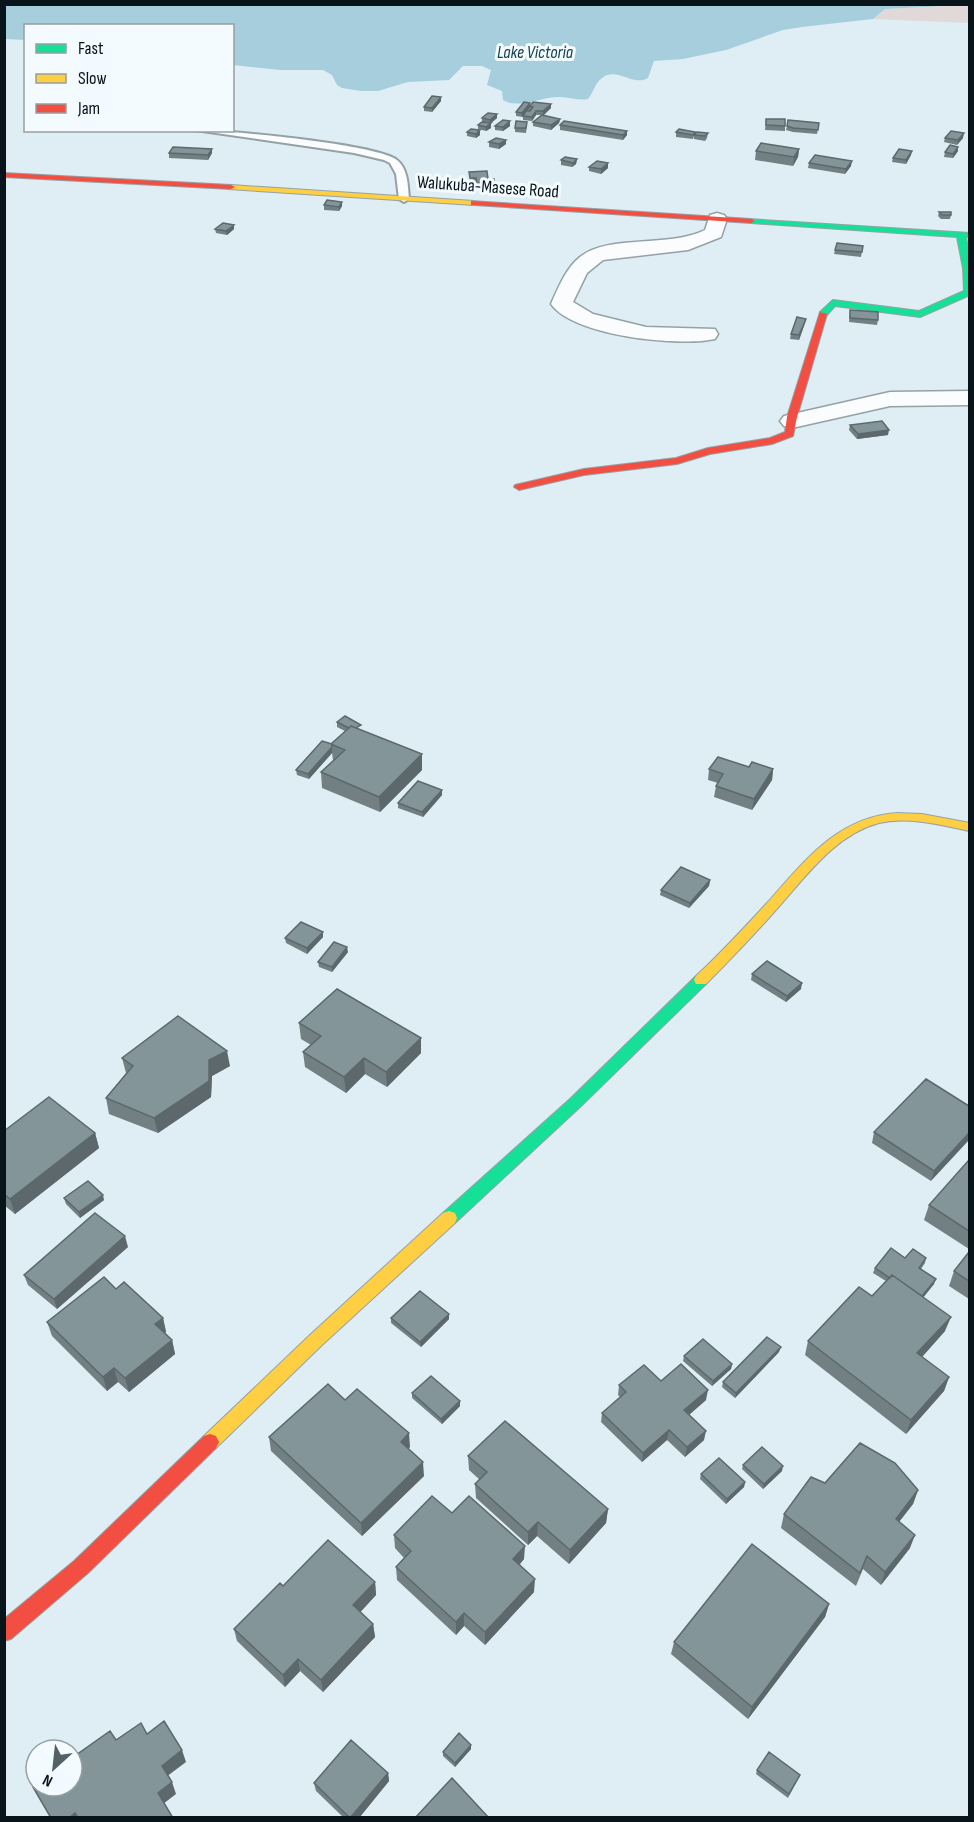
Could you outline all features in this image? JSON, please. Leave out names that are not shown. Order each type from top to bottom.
[{"type":"street","name":"Walukuba-Masese Road","points":[[4,175],[125,180],[965,235]]},
{"type":"street","points":[[707,334],[646,334],[585,319],[562,304],[570,284],[588,259],[612,250],[650,249],[690,243],[714,233],[717,219]]},
{"type":"street","points":[[519,487],[584,472],[677,461],[708,451],[772,441],[790,434],[824,310],[832,303],[920,314],[968,292],[965,235]]},
{"type":"street","points":[[792,421],[890,399],[969,398]]},
{"type":"street","points":[[4,1632],[81,1567],[316,1340],[575,1103],[730,952],[824,848],[847,831],[876,819],[912,818],[947,822],[969,828]]},
{"type":"lane","points":[[214,132],[354,150],[378,156],[396,163],[403,172],[404,199]]},
{"type":"shaded area","points":[[969,5],[969,23],[873,19],[885,9]]},
{"type":"water","name":"Lake Victoria","points":[[4,5],[963,5],[885,9],[873,19],[783,30],[726,50],[683,59],[654,61],[648,78],[642,80],[608,75],[602,78],[588,99],[553,97],[517,104],[503,100],[502,91],[487,85],[491,70],[482,66],[463,66],[449,80],[408,82],[378,91],[361,91],[342,88],[337,85],[332,75],[323,70],[280,70],[234,65],[234,24],[24,24],[24,40],[5,39]]},
{"type":"building","points":[[432,96],[441,97],[432,108],[424,107]]},
{"type":"building","points":[[524,102],[530,103],[522,113],[516,112]]},
{"type":"building","points":[[533,102],[551,104],[543,111],[536,111],[532,117],[523,116],[533,107],[530,106]]},
{"type":"building","points":[[488,113],[497,114],[490,120],[482,118]]},
{"type":"building","points":[[542,115],[560,119],[551,125],[533,122]]},
{"type":"building","points":[[766,119],[785,119],[785,126],[766,125]]},
{"type":"building","points":[[503,120],[510,121],[503,127],[495,126]]},
{"type":"building","points":[[788,120],[819,123],[818,130],[787,126]]},
{"type":"building","points":[[516,121],[527,122],[526,128],[515,128]]},
{"type":"building","points":[[564,121],[627,131],[623,135],[560,125]]},
{"type":"building","points":[[482,122],[491,123],[486,127],[478,125]]},
{"type":"building","points":[[471,129],[480,130],[476,134],[467,132]]},
{"type":"building","points":[[679,129],[695,132],[693,135],[676,132]]},
{"type":"building","points":[[951,131],[964,133],[958,140],[945,138]]},
{"type":"building","points":[[697,132],[708,133],[705,136],[694,135]]},
{"type":"building","points":[[496,138],[506,140],[499,144],[489,142]]},
{"type":"building","points":[[761,143],[799,149],[794,157],[756,151]]},
{"type":"building","points":[[950,145],[958,147],[953,154],[945,152]]},
{"type":"building","points":[[173,147],[212,149],[208,155],[169,153]]},
{"type":"building","points":[[899,149],[912,151],[906,160],[893,158]]},
{"type":"building","points":[[815,155],[852,161],[846,169],[809,163]]},
{"type":"building","points":[[565,157],[577,159],[573,163],[561,160]]},
{"type":"building","points":[[597,161],[608,163],[601,169],[589,167]]},
{"type":"building","points":[[487,171],[488,179],[494,179],[494,183],[477,183],[476,178],[470,178],[469,172]]},
{"type":"building","points":[[327,200],[342,202],[339,207],[324,205]]},
{"type":"building","points":[[939,212],[951,212],[951,215],[942,215]]},
{"type":"building","points":[[223,223],[234,225],[226,231],[215,229]]},
{"type":"building","points":[[837,243],[863,246],[862,252],[835,250]]},
{"type":"building","points":[[850,310],[878,312],[878,320],[850,318]]},
{"type":"building","points":[[797,317],[806,319],[799,335],[791,334]]},
{"type":"building","points":[[882,421],[889,430],[858,434],[850,425]]},
{"type":"building","points":[[345,716],[361,725],[349,728],[337,722]]},
{"type":"building","points":[[351,726],[422,754],[379,797],[321,772],[345,750],[331,744]]},
{"type":"building","points":[[322,741],[332,744],[332,747],[308,774],[296,770]]},
{"type":"building","points":[[718,757],[749,767],[752,762],[773,769],[754,799],[716,786],[723,774],[709,769]]},
{"type":"building","points":[[418,781],[442,790],[422,812],[398,803]]},
{"type":"building","points":[[681,867],[710,880],[690,903],[661,890]]},
{"type":"building","points":[[301,922],[323,932],[307,948],[285,938]]},
{"type":"building","points":[[334,942],[347,947],[332,967],[318,962]]},
{"type":"building","points":[[767,961],[802,983],[787,996],[752,974]]},
{"type":"building","points":[[337,989],[421,1038],[386,1072],[364,1058],[344,1077],[303,1052],[321,1036],[299,1023]]},
{"type":"building","points":[[178,1016],[227,1051],[209,1060],[209,1081],[154,1118],[106,1098],[133,1066],[122,1058]]},
{"type":"building","points":[[926,1079],[969,1106],[969,1133],[934,1171],[874,1132]]},
{"type":"building","points":[[49,1097],[95,1133],[10,1199],[4,1194],[4,1131]]},
{"type":"building","points":[[969,1162],[969,1231],[929,1205]]},
{"type":"building","points":[[88,1181],[103,1195],[79,1212],[64,1198]]},
{"type":"building","points":[[95,1213],[125,1236],[54,1299],[24,1275]]},
{"type":"building","points":[[891,1248],[905,1258],[913,1249],[926,1258],[919,1268],[936,1279],[922,1296],[892,1275],[890,1278],[875,1268]]},
{"type":"building","points":[[969,1252],[969,1281],[954,1271]]},
{"type":"building","points":[[892,1275],[951,1317],[917,1353],[949,1377],[911,1420],[808,1341],[859,1287],[872,1296]]},
{"type":"building","points":[[104,1277],[116,1289],[124,1282],[163,1318],[155,1324],[172,1340],[125,1378],[114,1368],[103,1377],[47,1322]]},
{"type":"building","points":[[420,1291],[449,1314],[420,1342],[391,1318]]},
{"type":"building","points":[[767,1337],[781,1347],[736,1393],[723,1382]]},
{"type":"building","points":[[703,1339],[732,1364],[713,1381],[684,1356]]},
{"type":"building","points":[[681,1364],[708,1390],[684,1410],[706,1431],[687,1447],[669,1430],[643,1453],[602,1413],[626,1392],[619,1385],[644,1365],[661,1381]]},
{"type":"building","points":[[431,1376],[460,1401],[441,1419],[412,1393]]},
{"type":"building","points":[[328,1384],[345,1400],[357,1389],[409,1433],[401,1442],[423,1462],[361,1523],[269,1437]]},
{"type":"building","points":[[505,1421],[608,1509],[570,1550],[538,1522],[528,1532],[475,1484],[487,1472],[468,1456]]},
{"type":"building","points":[[860,1443],[895,1463],[918,1490],[896,1519],[915,1535],[885,1572],[867,1556],[860,1573],[784,1514],[811,1477],[825,1483]]},
{"type":"building","points":[[762,1447],[783,1466],[764,1484],[743,1465]]},
{"type":"building","points":[[719,1458],[745,1482],[727,1499],[701,1474]]},
{"type":"building","points":[[432,1496],[452,1513],[469,1496],[525,1546],[513,1559],[535,1579],[485,1632],[464,1613],[456,1622],[396,1567],[411,1551],[394,1535]]},
{"type":"building","points":[[328,1540],[375,1582],[353,1605],[373,1624],[321,1680],[298,1659],[283,1675],[234,1629],[280,1583],[283,1586]]},
{"type":"building","points":[[752,1544],[829,1604],[752,1707],[674,1642]]},
{"type":"building","points":[[164,1721],[182,1750],[162,1766],[172,1782],[158,1793],[173,1818],[78,1818],[75,1813],[69,1818],[51,1818],[39,1798],[84,1798],[84,1749],[110,1731],[116,1740],[141,1723],[147,1734]]},
{"type":"building","points":[[459,1733],[471,1745],[455,1763],[443,1752]]},
{"type":"building","points":[[351,1740],[388,1773],[350,1818],[314,1783]]},
{"type":"building","points":[[769,1752],[800,1775],[789,1794],[757,1770]]},
{"type":"building","points":[[452,1778],[489,1818],[415,1818]]},
{"type":"traffic: fast","points":[[751,221],[970,235]]},
{"type":"traffic: fast","points":[[823,314],[833,303],[920,314],[968,292],[967,268],[961,235]]},
{"type":"traffic: fast","points":[[449,1218],[575,1103],[701,980]]},
{"type":"traffic: slow","points":[[231,187],[474,203]]},
{"type":"traffic: slow","points":[[701,980],[805,868],[843,834],[874,820],[897,817],[922,818],[970,827]]},
{"type":"traffic: slow","points":[[210,1442],[316,1340],[449,1218]]},
{"type":"traffic: jam","points":[[4,175],[231,187]]},
{"type":"traffic: jam","points":[[474,203],[751,221]]},
{"type":"traffic: jam","points":[[519,487],[584,472],[677,461],[708,451],[772,441],[790,434],[792,417],[823,314]]},
{"type":"traffic: jam","points":[[4,1632],[81,1567],[210,1442]]}]
